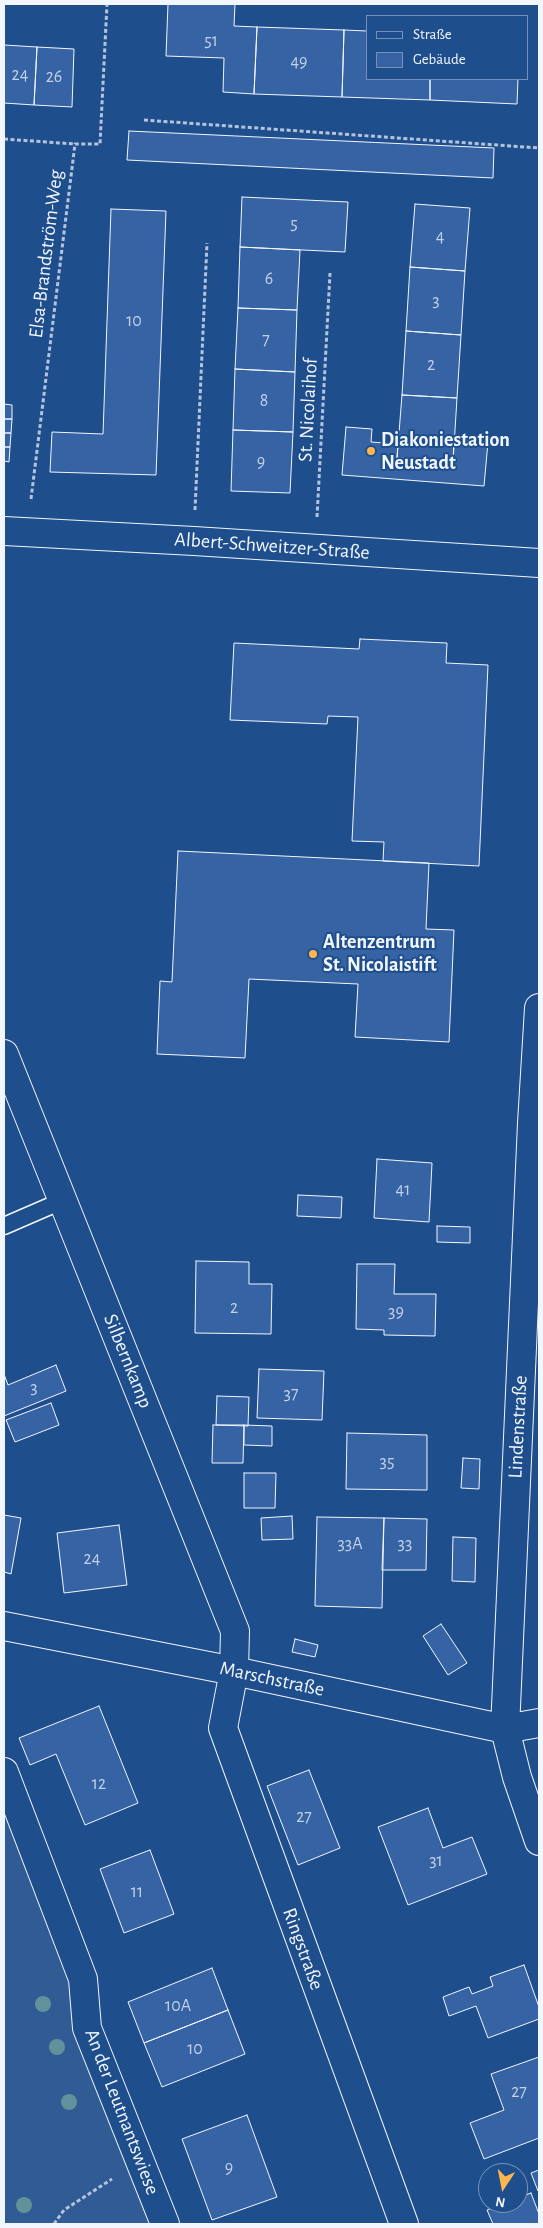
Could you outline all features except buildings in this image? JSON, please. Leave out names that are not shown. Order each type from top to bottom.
[{"type":"street","name":"Albert-Schweitzer-Straße","points":[[15,531],[194,540],[539,562]]},
{"type":"street","name":"Lindenstraße","points":[[539,1008],[505,1729],[517,1776],[539,1841]]},
{"type":"street","name":"Silbernkamp","points":[[4,1054],[235,1631],[234,1671]]},
{"type":"street","name":"Marschstraße","points":[[4,1626],[234,1671],[505,1729],[539,1723]]},
{"type":"street","name":"Ringstraße","points":[[234,1671],[222,1728],[404,2224]]},
{"type":"street","name":"An der Leutnantswiese","points":[[4,1772],[83,1978],[87,2028],[166,2224]]},
{"type":"lane","points":[[4,1226],[64,1200]]},
{"type":"path","name":"Elsa-Brandström-Weg","points":[[15,531],[75,144],[100,144],[107,4]]},
{"type":"path","points":[[144,120],[539,148]]},
{"type":"path","points":[[4,139],[75,144]]},
{"type":"path","points":[[194,540],[208,243]]},
{"type":"path","name":"St. Nicolaihof","points":[[315,549],[330,273]]},
{"type":"path","points":[[54,2224],[64,2210],[104,2182],[142,2165]]},
{"type":"shaded area","points":[[4,1800],[156,2224],[4,2224]]},
{"type":"place","name":"Diakoniestation Neustadt","points":[[371,451]]},
{"type":"place","name":"Altenzentrum St. Nicolaistift","points":[[313,954]]}]
